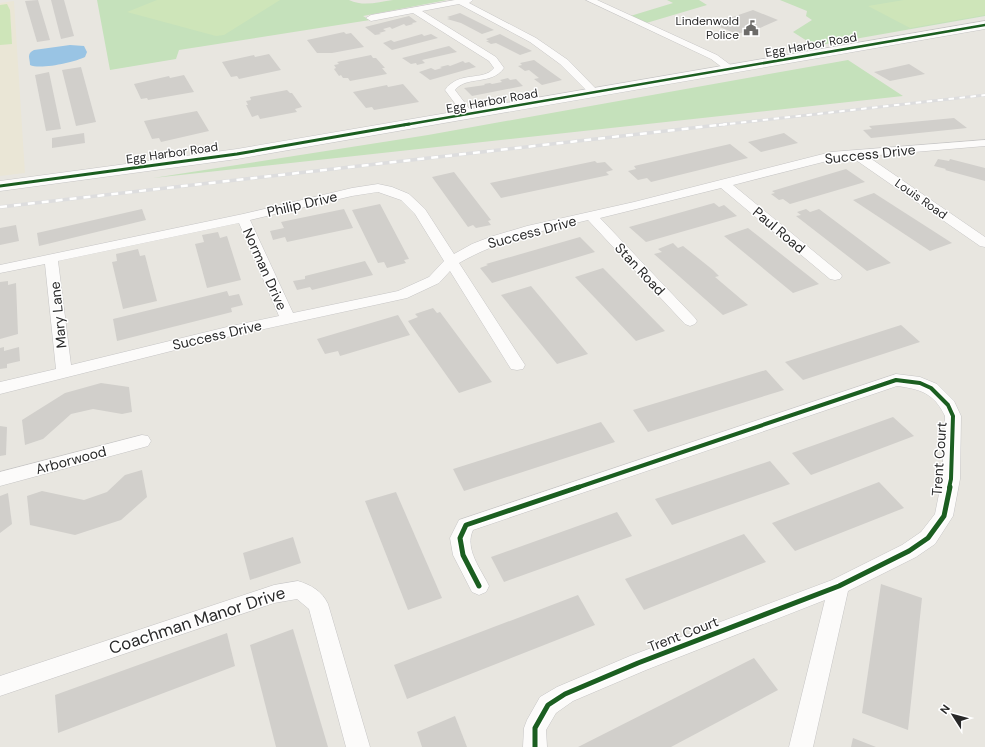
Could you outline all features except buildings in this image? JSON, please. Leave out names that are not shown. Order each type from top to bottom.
[{"type":"street","points":[[590,0],[714,57],[731,69]]},
{"type":"street","points":[[371,18],[465,1],[533,40],[564,62],[595,93]]},
{"type":"street","points":[[414,10],[493,59],[499,68],[498,72],[492,75],[460,82],[452,86],[450,90],[469,115]]},
{"type":"street","name":"Egg Harbor Road","points":[[0,186],[237,154],[985,25]]},
{"type":"street","name":"Success Drive","points":[[0,388],[227,332],[402,295],[434,280],[452,260],[495,240],[831,156],[985,143]]},
{"type":"street","name":"Louis Road","points":[[856,154],[985,243]]},
{"type":"street","name":"Paul Road","points":[[723,184],[836,276]]},
{"type":"street","name":"Philip Drive","points":[[0,269],[243,218],[352,192],[378,188],[388,190],[405,197],[420,212],[452,260],[517,365]]},
{"type":"street","name":"Stan Road","points":[[591,216],[690,321]]},
{"type":"street","name":"Norman Drive","points":[[243,218],[288,320]]},
{"type":"street","name":"Mary Lane","points":[[51,258],[64,372]]},
{"type":"street","name":"Trent Court","points":[[479,586],[463,555],[460,538],[466,525],[896,380],[920,383],[930,388],[948,405],[953,416],[951,479],[944,516],[928,538],[908,551],[839,586],[638,663],[565,694],[548,705],[535,728],[535,747]]},
{"type":"street","name":"Arborwood","points":[[0,479],[142,441]]},
{"type":"street","points":[[801,747],[839,586]]},
{"type":"street","name":"Coachman Manor Drive","points":[[0,686],[274,594],[293,589],[305,591],[318,604],[358,747]]},
{"type":"shaded area","points":[[14,1],[25,173],[0,176],[0,3]]},
{"type":"green space","points":[[97,0],[349,0],[366,4],[393,0],[447,0],[363,16],[370,20],[179,50],[176,59],[110,70]]},
{"type":"green space","points":[[157,0],[280,0],[224,35],[216,36],[127,12]]},
{"type":"green space","points":[[667,0],[699,0],[707,5],[643,24],[627,17],[673,3]]},
{"type":"green space","points":[[780,0],[985,0],[985,16],[815,46],[793,32],[812,20],[806,16],[807,11]]},
{"type":"green space","points":[[904,0],[985,0],[985,15],[910,28],[868,6]]},
{"type":"green space","points":[[7,4],[10,10],[12,44],[0,45],[0,5]]},
{"type":"green space","points":[[848,60],[903,96],[153,178],[428,135]]},
{"type":"water","points":[[70,45],[84,46],[87,52],[85,57],[66,63],[49,66],[41,67],[30,65],[29,55],[34,50]]},
{"type":"railway","points":[[719,125],[985,95]]},
{"type":"railway","points":[[0,207],[727,124]]},
{"type":"cycle path","points":[[0,186],[237,154],[985,25]]},
{"type":"cycle path","points":[[479,586],[463,555],[460,538],[466,525],[896,380],[920,383],[931,388],[948,405],[953,416],[951,479],[944,516],[928,538],[909,551],[839,586],[638,663],[565,694],[548,705],[535,728],[535,747]]},
{"type":"place","name":"Lindenwold Police","points":[[751,28]]}]
